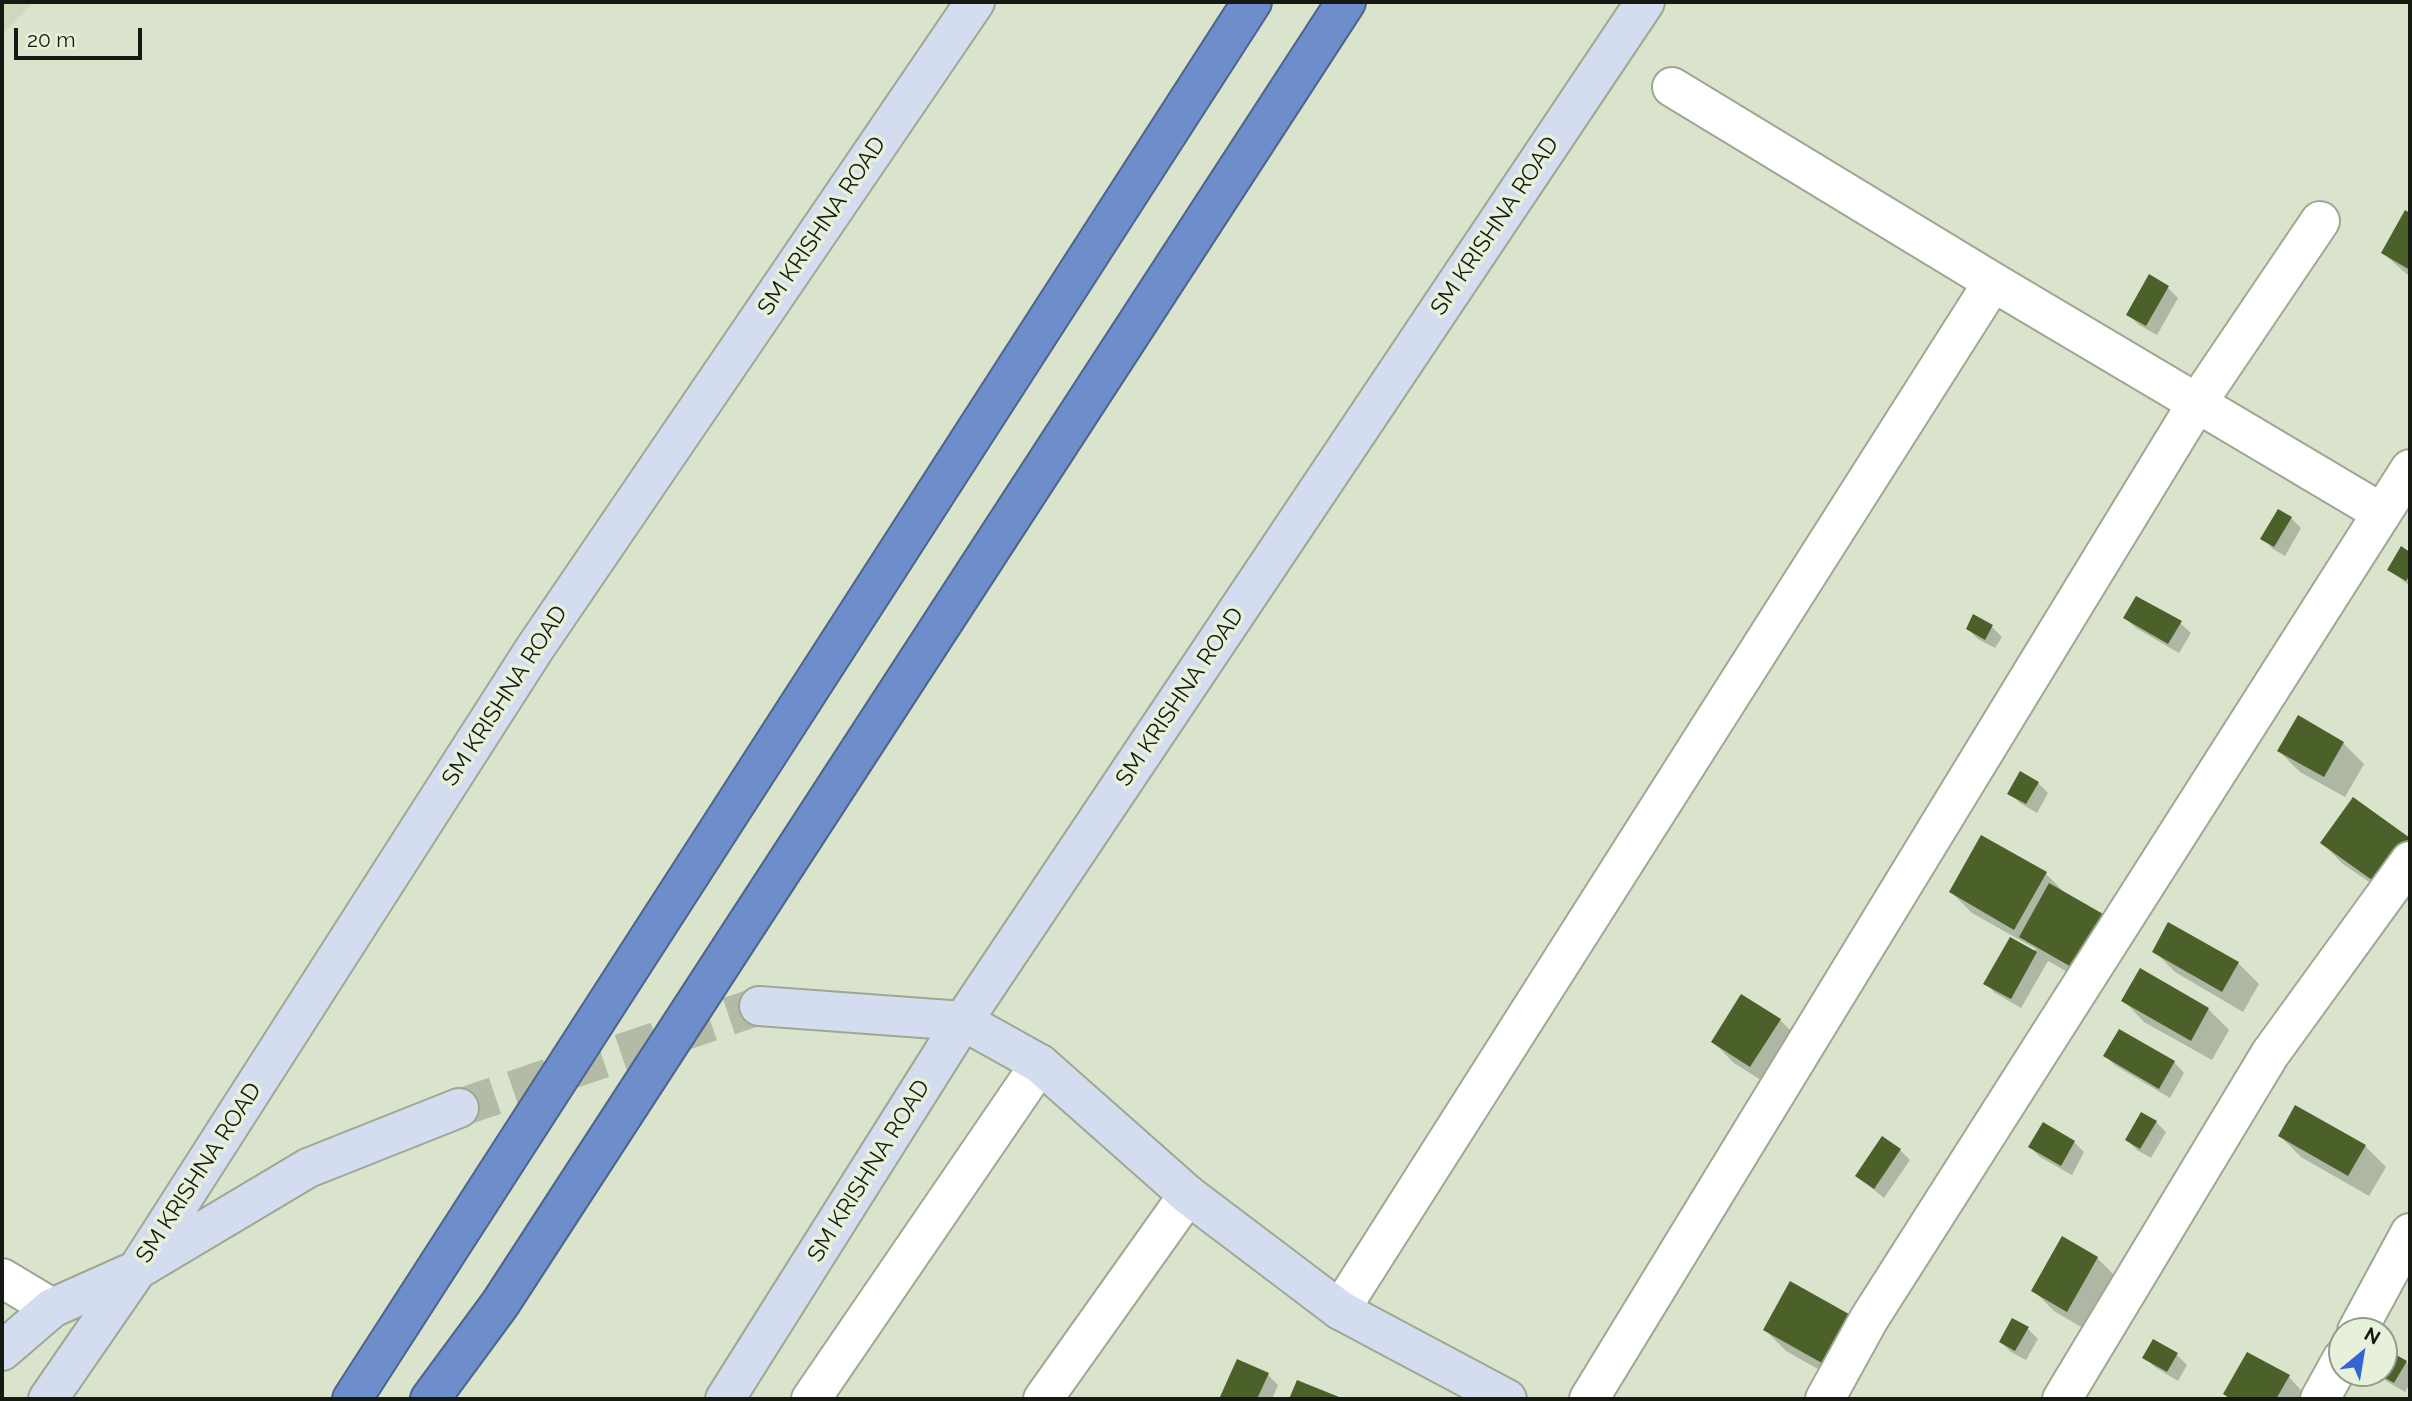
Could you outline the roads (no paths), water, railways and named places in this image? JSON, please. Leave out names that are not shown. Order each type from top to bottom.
[{"type":"highway","points":[[352,1399],[1252,2]]},
{"type":"highway","points":[[430,1399],[500,1304],[1346,2]]},
{"type":"street","name":"SM KRISHNA ROAD","points":[[48,1399],[136,1270],[535,648],[975,2]]},
{"type":"street","name":"SM KRISHNA ROAD","points":[[725,1399],[963,1021],[1645,2]]},
{"type":"street","points":[[1672,87],[2382,513]]},
{"type":"street","points":[[1589,1399],[2197,403],[2320,221]]},
{"type":"street","points":[[1340,1310],[1993,282]]},
{"type":"street","points":[[1825,1399],[1869,1319],[2410,469]]},
{"type":"street","points":[[2062,1399],[2270,1054],[2410,861]]},
{"type":"street","points":[[759,1006],[963,1021],[1040,1064],[1188,1195],[1340,1310],[1485,1393]]},
{"type":"street","points":[[811,1399],[1040,1064]]},
{"type":"street","points":[[2,1351],[52,1308],[136,1270],[308,1168],[459,1108]]},
{"type":"street","points":[[1043,1399],[1188,1195]]},
{"type":"street","points":[[2365,1317],[2410,1233]]},
{"type":"street","points":[[2,1278],[52,1308]]},
{"type":"tunnel","points":[[459,1108],[759,1006]]}]
